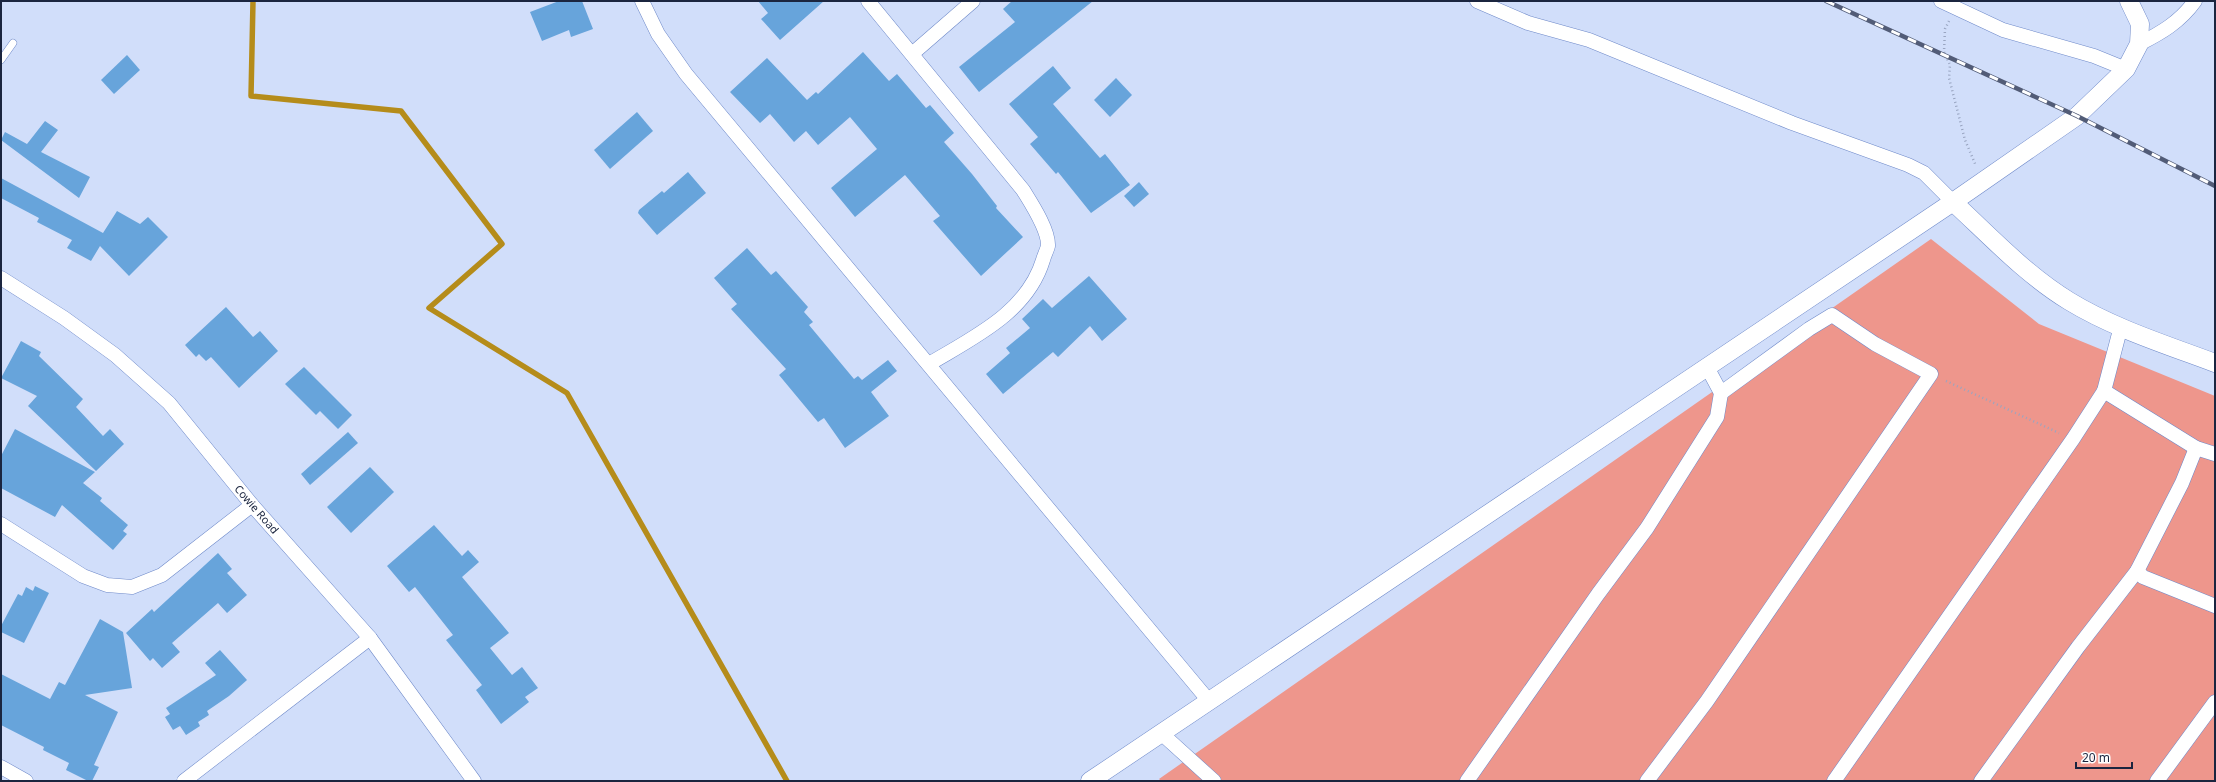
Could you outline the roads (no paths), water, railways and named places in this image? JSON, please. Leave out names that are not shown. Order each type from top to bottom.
[{"type":"street","points":[[642,1],[658,34],[686,74],[1209,701]]},
{"type":"street","points":[[868,1],[1023,190],[1039,217],[1048,245],[1039,273],[1024,297],[997,322],[929,364]]},
{"type":"street","points":[[912,54],[973,1]]},
{"type":"street","points":[[1477,1],[1528,23],[1589,40],[1792,122],[1908,165],[1924,173],[2008,255],[2069,301],[2121,326],[2215,364]]},
{"type":"street","points":[[1090,781],[1953,202],[2077,116],[2126,69],[2139,44],[2140,24],[2128,1]]},
{"type":"street","points":[[2139,44],[2166,30],[2187,13],[2195,1]]},
{"type":"street","points":[[1946,3],[2003,30],[2094,56],[2126,69]]},
{"type":"street","name":"Cowie Road","points":[[1,278],[64,318],[115,355],[168,402],[252,505],[370,638],[474,781]]},
{"type":"street","points":[[1647,781],[1707,701],[1931,374],[1875,344],[1832,315],[1809,329],[1721,393]]},
{"type":"street","points":[[1834,781],[2073,439],[2104,390],[2121,326]]},
{"type":"street","points":[[1467,781],[1674,487],[1717,417],[1721,393],[1707,367]]},
{"type":"street","points":[[2104,390],[2196,448],[2215,454]]},
{"type":"street","points":[[1981,781],[2078,647],[2137,571],[2182,483],[2196,448]]},
{"type":"street","points":[[1,524],[83,576],[107,585],[132,587],[162,575],[252,505]]},
{"type":"street","points":[[2137,571],[2143,577],[2215,606]]},
{"type":"street","points":[[184,781],[370,638]]},
{"type":"street","points":[[2157,781],[2215,702]]},
{"type":"street","points":[[1161,733],[1214,781]]},
{"type":"street","points":[[1,767],[26,781]]},
{"type":"lane","points":[[1,60],[13,43]]},
{"type":"waterway","points":[[253,1],[251,96],[401,111],[502,244],[429,308],[567,393],[787,781]]},
{"type":"railway","points":[[1826,1],[2077,116],[2215,186]]}]
